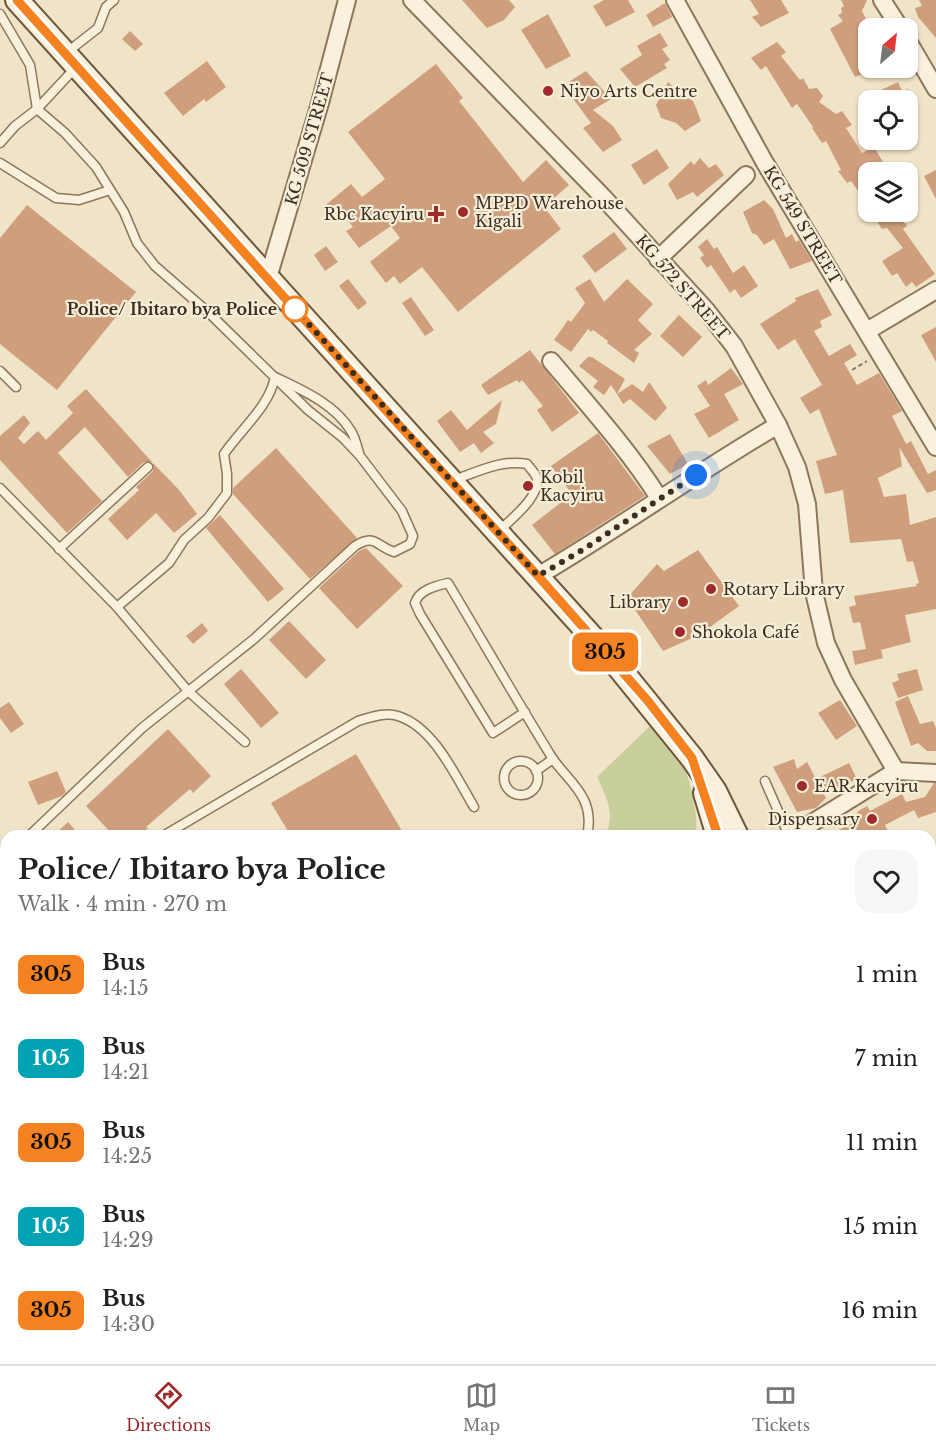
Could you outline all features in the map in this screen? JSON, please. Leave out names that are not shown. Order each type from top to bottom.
[{"type":"main road","points":[[18,0],[648,701],[715,791],[735,830]]},
{"type":"main road","points":[[692,758],[714,830]]},
{"type":"street","name":"KG 509 STREET","points":[[268,278],[320,103],[347,0]]},
{"type":"street","name":"KG 572 STREET","points":[[412,0],[594,188],[706,310],[734,346],[778,425],[797,467],[807,504],[814,592],[826,643],[843,680],[896,771]]},
{"type":"street","name":"KG 549 STREET","points":[[675,0],[765,163],[936,447]]},
{"type":"street","points":[[882,0],[894,18]]},
{"type":"street","points":[[918,58],[936,89]]},
{"type":"street","points":[[658,260],[746,175]]},
{"type":"street","points":[[867,331],[936,291]]},
{"type":"street","points":[[551,361],[616,437],[659,498]]},
{"type":"street","points":[[538,576],[778,425]]},
{"type":"street","points":[[799,830],[896,771],[936,772]]},
{"type":"lane","points":[[0,143],[15,126],[37,109],[71,59],[98,28],[106,7],[114,0]]},
{"type":"lane","points":[[0,14],[30,65],[37,109],[64,133],[96,168],[124,212],[137,243],[155,266],[209,313],[308,410],[343,438],[360,456],[402,511],[413,536],[410,544],[394,552],[386,549],[377,541],[363,540],[254,639],[107,760],[35,830]]},
{"type":"lane","points":[[0,163],[56,198],[79,200],[110,190]]},
{"type":"lane","points":[[0,371],[16,387]]},
{"type":"lane","points":[[275,377],[309,393],[333,410],[351,431],[360,456]]},
{"type":"lane","points":[[117,607],[169,562],[184,540],[208,518],[227,493],[224,454],[265,403],[273,388],[275,377]]},
{"type":"lane","points":[[450,481],[505,463],[526,464],[536,476],[536,489],[532,498],[497,532]]},
{"type":"lane","points":[[59,549],[148,467]]},
{"type":"lane","points":[[0,488],[117,607],[188,691],[245,742]]},
{"type":"lane","points":[[525,712],[493,733],[420,614],[415,603],[417,597],[426,590],[448,583],[525,712],[553,759],[572,780],[585,801],[589,820],[588,830]]},
{"type":"lane","points":[[173,830],[358,721],[377,715],[398,716],[416,725],[437,746],[474,807]]},
{"type":"lane","points":[[536,771],[553,759]]},
{"type":"lane","points":[[515,762],[526,762],[536,771],[537,784],[530,792],[514,793],[506,785],[505,774],[515,762]]},
{"type":"lane","points":[[765,781],[790,830]]},
{"type":"green space","points":[[651,725],[672,745],[682,760],[695,806],[696,830],[607,830],[610,813],[597,777]]},
{"type":"building","points":[[462,0],[509,0],[515,7],[504,20],[487,28]]},
{"type":"building","points":[[604,0],[628,0],[635,12],[606,27],[593,6]]},
{"type":"building","points":[[750,0],[781,0],[789,13],[761,27],[752,17],[759,14]]},
{"type":"building","points":[[841,0],[867,0],[862,11],[866,18],[858,18],[858,76],[855,77],[830,29],[843,21],[838,15],[842,13],[841,8],[844,6]]},
{"type":"building","points":[[919,0],[936,0],[936,38],[918,17],[915,8],[922,6]]},
{"type":"building","points":[[665,3],[672,17],[653,27],[646,15]]},
{"type":"building","points":[[548,14],[571,56],[546,69],[521,30]]},
{"type":"building","points":[[130,31],[143,44],[135,51],[122,39]]},
{"type":"building","points":[[660,33],[668,46],[662,49],[670,60],[664,64],[667,68],[635,87],[620,69],[642,55],[637,46]]},
{"type":"building","points":[[777,42],[786,52],[781,56],[800,80],[803,78],[809,89],[817,88],[823,96],[819,102],[836,114],[842,111],[852,125],[846,128],[858,150],[862,153],[876,150],[883,162],[858,162],[858,191],[851,181],[847,183],[838,171],[841,170],[826,141],[822,143],[797,104],[792,108],[766,66],[761,70],[751,58]]},
{"type":"building","points":[[207,61],[226,87],[206,102],[204,99],[183,116],[164,93]]},
{"type":"building","name":"MPPD Warehouse Kigali","points":[[436,64],[463,98],[459,101],[523,182],[546,160],[569,185],[544,207],[561,229],[458,312],[422,267],[400,284],[394,276],[386,283],[370,262],[400,238],[391,226],[359,248],[346,231],[353,227],[340,210],[331,218],[322,208],[351,184],[362,197],[385,179],[348,132]]},
{"type":"building","points":[[586,71],[611,99],[593,110],[613,126],[622,140],[603,152],[583,128],[591,123],[568,92],[571,89],[567,83]]},
{"type":"building","points":[[668,82],[682,95],[693,101],[701,121],[685,131],[676,123],[661,118],[656,105]]},
{"type":"building","points":[[898,82],[902,90],[881,90]]},
{"type":"building","points":[[657,149],[669,168],[644,185],[631,165]]},
{"type":"building","points":[[700,158],[709,168],[716,164],[724,175],[697,197],[693,192],[677,200],[668,184],[691,161],[694,165]]},
{"type":"building","points":[[936,170],[936,199],[924,176]]},
{"type":"building","points":[[764,200],[773,209],[786,238],[792,234],[796,242],[799,240],[812,261],[790,269],[774,239],[764,245],[757,235],[752,233],[743,212]]},
{"type":"building","points":[[27,205],[136,292],[57,390],[0,344],[0,238]]},
{"type":"building","points":[[877,222],[904,222],[907,226],[903,229],[935,274],[916,287],[912,282],[906,287],[897,273],[892,276],[882,261],[903,248],[887,228],[882,229]]},
{"type":"building","points":[[614,232],[627,249],[595,273],[582,256]]},
{"type":"building","points":[[707,239],[714,249],[717,247],[733,273],[744,265],[758,286],[741,298],[735,289],[730,293],[711,265],[707,268],[700,258],[704,255],[698,247]]},
{"type":"building","points":[[326,246],[338,262],[325,271],[314,255]]},
{"type":"building","points":[[348,279],[367,303],[358,310],[339,286]]},
{"type":"building","points":[[590,279],[604,302],[627,279],[653,304],[638,320],[652,334],[634,350],[639,353],[634,363],[593,330],[591,332],[588,329],[571,352],[554,340],[568,320],[571,322],[585,303],[575,288]]},
{"type":"building","points":[[818,289],[832,315],[820,321],[822,327],[814,331],[829,356],[850,344],[857,355],[844,363],[857,385],[879,373],[902,411],[892,416],[906,444],[911,441],[928,474],[936,470],[936,490],[927,493],[899,447],[902,466],[878,478],[884,497],[906,494],[910,525],[936,517],[936,609],[905,615],[911,642],[881,650],[883,658],[855,665],[852,651],[866,649],[860,622],[853,623],[849,607],[856,605],[854,596],[917,586],[916,584],[919,583],[913,561],[907,562],[901,539],[850,543],[843,490],[825,494],[816,461],[837,455],[819,409],[810,414],[800,398],[822,385],[795,339],[778,350],[760,324],[796,301],[795,298]]},
{"type":"building","points":[[411,297],[434,330],[425,336],[402,303]]},
{"type":"building","points":[[679,315],[702,337],[683,357],[660,336]]},
{"type":"building","points":[[936,327],[936,362],[921,335]]},
{"type":"building","points":[[530,350],[579,413],[552,432],[537,410],[543,406],[522,380],[519,383],[517,380],[488,395],[481,385]]},
{"type":"building","points":[[588,357],[592,357],[625,379],[617,394],[611,385],[604,395],[593,387],[598,381],[579,366]]},
{"type":"building","points":[[731,368],[743,384],[724,394],[739,420],[709,438],[694,414],[710,406],[697,386],[706,380],[708,385]]},
{"type":"building","points":[[649,382],[667,408],[655,421],[630,399],[623,404],[617,394],[632,384],[643,392]]},
{"type":"building","points":[[86,389],[152,462],[144,462],[128,477],[85,427],[58,453],[102,501],[67,533],[0,460],[0,436],[24,415],[30,423],[18,438],[24,444],[38,431],[46,440],[73,413],[67,406]]},
{"type":"building","points":[[502,400],[496,424],[483,432],[494,443],[481,453],[474,443],[460,452],[437,421],[451,410],[467,430]]},
{"type":"building","points":[[598,433],[645,496],[555,554],[532,525],[572,494],[551,466]]},
{"type":"building","points":[[670,434],[688,464],[670,474],[647,446]]},
{"type":"building","points":[[276,448],[357,538],[310,579],[233,494],[233,488]]},
{"type":"building","points":[[153,463],[180,491],[197,514],[174,533],[156,513],[127,540],[108,519],[139,490],[136,487],[153,471]]},
{"type":"building","points":[[220,515],[284,589],[268,602],[206,528]]},
{"type":"building","points":[[366,548],[403,586],[357,629],[319,588],[359,551]]},
{"type":"building","name":"Library","points":[[698,550],[739,606],[699,635],[663,651],[627,598],[657,564],[664,571]]},
{"type":"building","points":[[289,621],[326,660],[306,679],[269,640]]},
{"type":"building","points":[[202,623],[208,631],[193,644],[186,636]]},
{"type":"building","points":[[241,669],[279,713],[261,728],[224,684]]},
{"type":"building","points":[[917,669],[923,690],[898,698],[892,683],[899,680],[897,674]]},
{"type":"building","points":[[908,696],[920,724],[933,721],[936,728],[936,751],[927,751],[918,743],[911,746],[895,702]]},
{"type":"building","points":[[840,700],[857,726],[836,740],[818,713]]},
{"type":"building","points":[[9,702],[24,724],[11,733],[0,718],[0,708]]},
{"type":"building","points":[[168,729],[211,776],[193,793],[190,789],[146,827],[148,828],[146,830],[108,830],[86,806]]},
{"type":"building","points":[[356,754],[401,830],[287,830],[271,803]]},
{"type":"building","name":"EAR Kacyiru","points":[[794,759],[797,769],[807,762],[816,779],[849,763],[857,779],[824,794],[826,798],[816,808],[797,812],[773,767]]},
{"type":"building","points":[[57,771],[66,792],[62,796],[38,805],[28,782]]},
{"type":"building","points":[[936,783],[936,812],[918,818],[914,810],[885,825],[887,830],[839,830],[860,819],[857,812],[867,806],[870,811],[902,794],[906,802],[925,797]]},
{"type":"building","points":[[68,822],[75,830],[59,830]]},
{"type":"bus line","name":"305","points":[[17,0],[538,576],[648,701],[692,758],[705,792],[715,830]]},
{"type":"place","name":"Niyo Arts Centre","points":[[548,91]]},
{"type":"place","name":"MPPD Warehouse Kigali","points":[[463,212]]},
{"type":"place","name":"Rbc Kacyiru","points":[[436,214]]},
{"type":"place","name":"Police/ Ibitaro bya Police","points":[[295,309]]},
{"type":"place","name":"Kobil Kacyiru","points":[[528,486]]},
{"type":"place","name":"Rotary Library","points":[[711,589]]},
{"type":"place","name":"Library","points":[[683,602]]},
{"type":"place","name":"Shokola Café","points":[[680,632]]},
{"type":"place","name":"EAR Kacyiru","points":[[802,786]]},
{"type":"place","name":"Dispensary","points":[[872,819]]},
{"type":"route","points":[[295,309],[538,576],[584,549],[696,475]]}]
